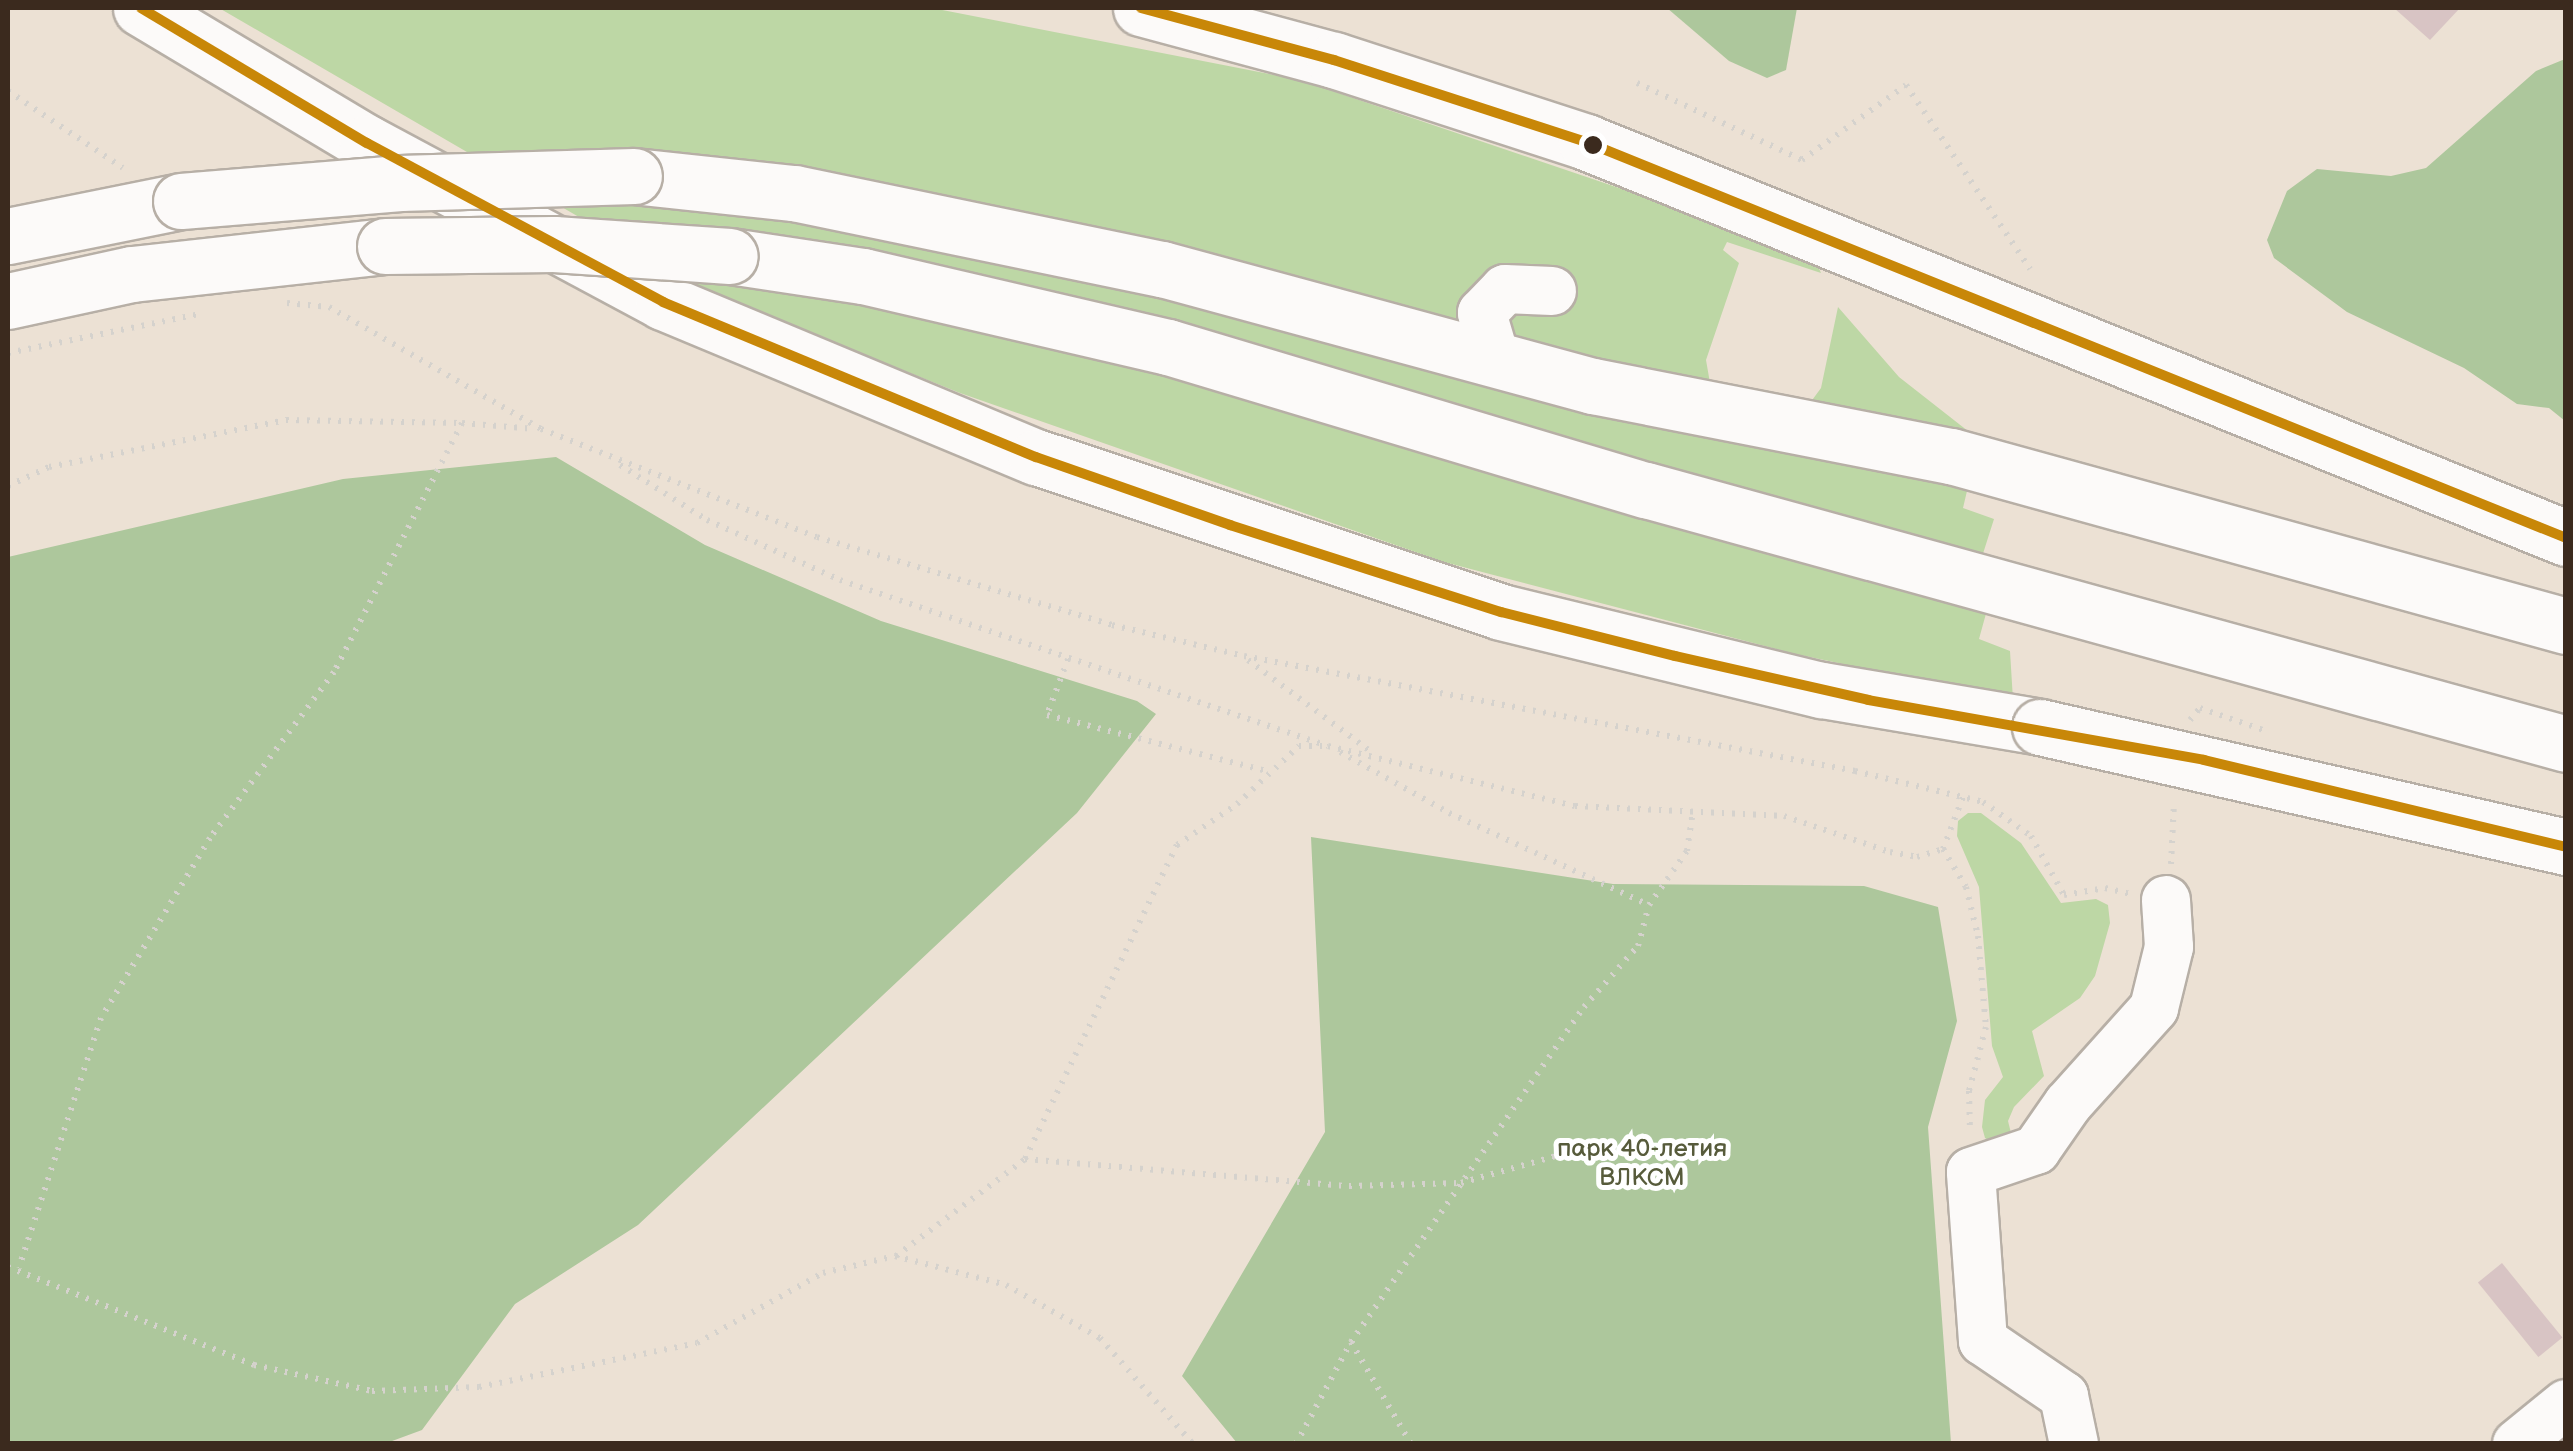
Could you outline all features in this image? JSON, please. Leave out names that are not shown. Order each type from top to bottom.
[{"type":"main road","points":[[141,8],[367,143],[664,302],[1036,457],[1501,612],[1822,690],[2040,727],[2566,847]]},
{"type":"main road","points":[[1141,8],[1334,60],[1586,142],[2566,538]]},
{"type":"main road","points":[[8,236],[181,200],[400,183],[634,176],[794,193],[1162,269],[1495,356],[1593,386],[1951,456],[2566,626]]},
{"type":"main road","points":[[8,301],[132,274],[384,246],[554,244],[730,256],[863,276],[1168,347],[1962,577],[2566,744]]},
{"type":"lane","points":[[1495,356],[1482,313],[1505,289],[1552,291]]},
{"type":"lane","points":[[2074,1444],[2064,1396],[1983,1341],[1971,1172],[2036,1150],[2068,1104],[2154,1008],[2169,947],[2166,900]]},
{"type":"lane","points":[[2517,1444],[2566,1404]]},
{"type":"path","points":[[1637,83],[1802,160],[1899,84],[1906,86],[2030,269]]},
{"type":"path","points":[[8,90],[127,171]]},
{"type":"path","points":[[284,303],[329,307],[541,429],[607,456],[817,536],[1112,625],[1244,656],[1855,771],[1963,797],[1943,850]]},
{"type":"path","points":[[8,353],[205,314]]},
{"type":"path","points":[[8,486],[49,468],[286,420],[462,423],[541,429]]},
{"type":"path","points":[[19,1268],[101,1018],[210,838],[334,672],[462,423]]},
{"type":"path","points":[[607,456],[708,520],[840,580],[1328,746],[1575,806],[1784,816],[1917,857],[1943,850]]},
{"type":"path","points":[[1244,656],[1379,758]]},
{"type":"path","points":[[1068,660],[1047,714],[1266,771]]},
{"type":"path","points":[[8,1266],[254,1365],[372,1391],[479,1387],[697,1343],[823,1273],[895,1256],[1025,1160],[1178,845],[1237,804],[1266,771],[1298,746],[1328,746],[1449,813],[1649,906]]},
{"type":"path","points":[[1296,1444],[1351,1342],[1584,1007],[1638,946],[1649,906],[1687,852],[1693,812]]},
{"type":"path","points":[[1943,850],[1966,887],[1982,972],[1986,1027],[1968,1092],[1971,1172]]},
{"type":"path","points":[[1025,1160],[1349,1186],[1461,1183],[1612,1140]]},
{"type":"path","points":[[895,1256],[1006,1285],[1100,1338],[1193,1444]]},
{"type":"path","points":[[1351,1342],[1411,1444]]},
{"type":"green space","points":[[219,8],[932,8],[1300,80],[1625,190],[1818,266],[1821,273],[1727,242],[1723,250],[1739,263],[1706,360],[1710,383],[1810,403],[1821,388],[1838,307],[1899,377],[1973,435],[1978,444],[1963,508],[1994,519],[1980,563],[1998,570],[1979,639],[2010,651],[2013,700],[1791,653],[1444,562],[960,393],[708,292]]},
{"type":"green space","points":[[1667,8],[1797,8],[1786,70],[1767,78],[1729,61]]},
{"type":"green space","points":[[2565,59],[2565,421],[2549,408],[2517,404],[2464,368],[2347,312],[2274,258],[2267,240],[2287,191],[2317,169],[2391,176],[2426,168],[2536,71]]},
{"type":"green space","points":[[556,457],[705,545],[881,621],[1137,701],[1156,714],[1077,813],[638,1225],[515,1304],[422,1430],[384,1444],[8,1443],[8,557],[343,479]]},
{"type":"green space","points":[[1968,813],[1981,813],[2021,843],[2061,903],[2096,899],[2108,905],[2110,923],[2095,976],[2080,998],[2032,1031],[2044,1076],[2014,1107],[2008,1121],[2013,1141],[1999,1146],[1985,1138],[1982,1127],[1985,1100],[2003,1077],[1992,1046],[1979,887],[1957,836],[1958,821]]},
{"type":"green space","name":"парк 40-летия ВЛКСМ","points":[[1311,837],[1613,884],[1864,886],[1938,907],[1957,1021],[1928,1127],[1951,1443],[1237,1443],[1182,1376],[1325,1132]]},
{"type":"building","points":[[2394,8],[2460,8],[2430,40]]},
{"type":"building","points":[[2502,1263],[2562,1338],[2538,1357],[2478,1283]]},
{"type":"transit line","points":[[141,8],[367,143],[663,302],[1036,457],[1230,525],[1501,612],[1675,656],[1868,700],[2204,760],[2566,847]]},
{"type":"transit line","points":[[1141,8],[1334,60],[1586,142],[2566,538]]}]
